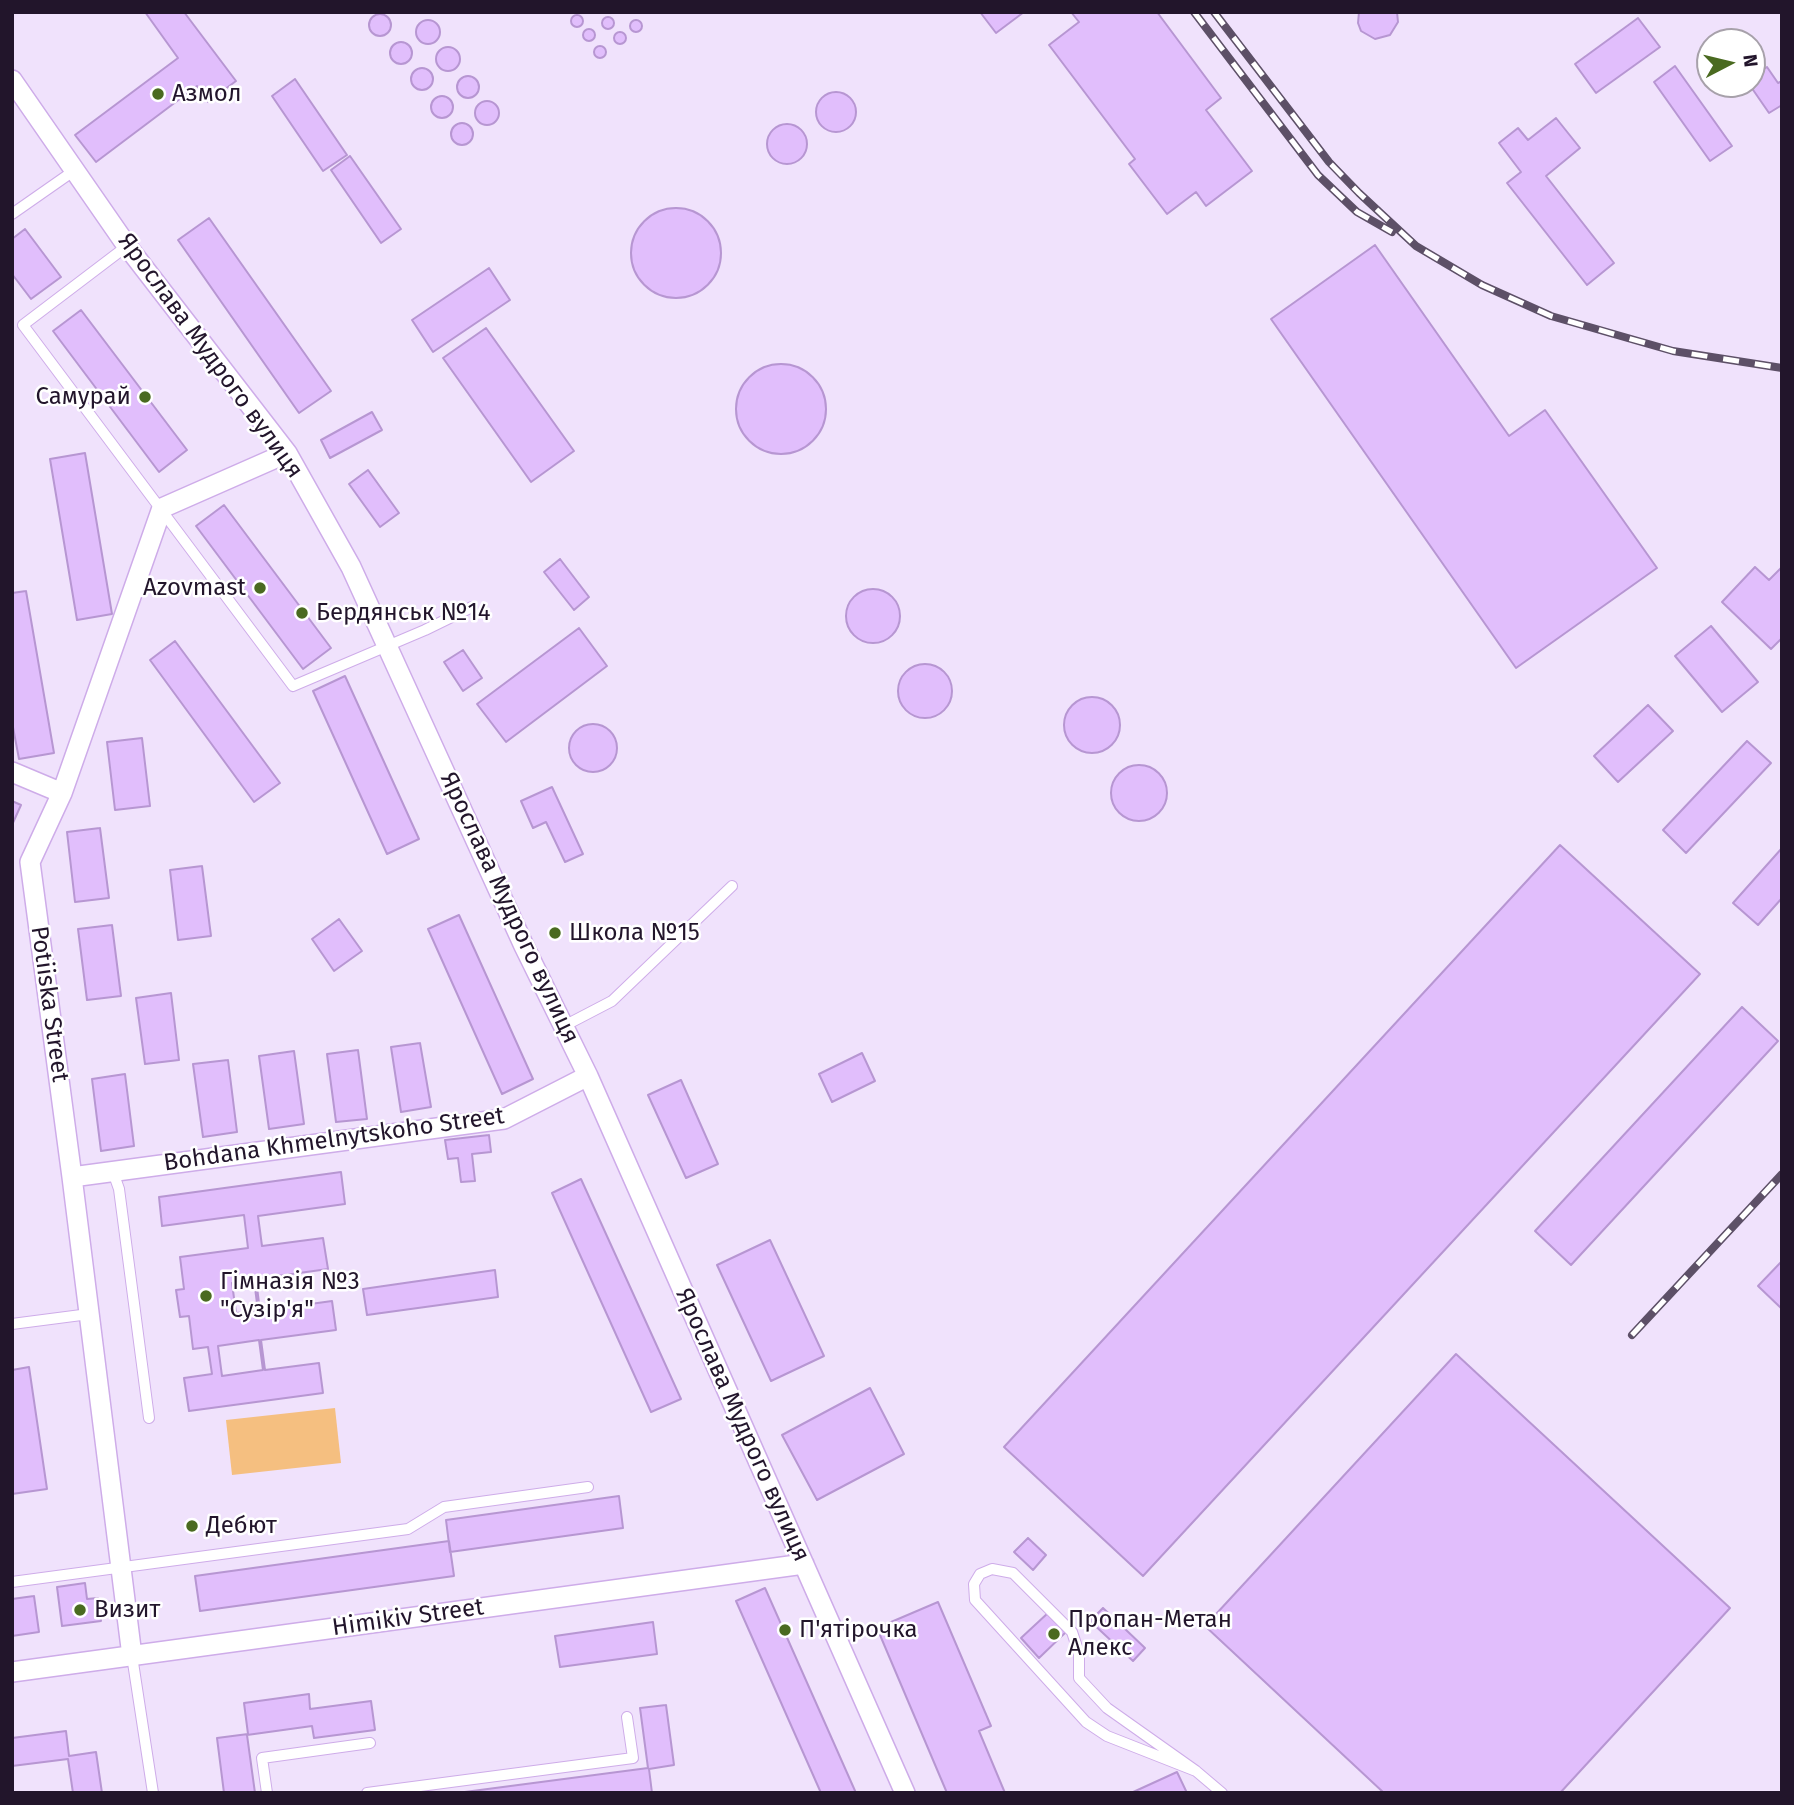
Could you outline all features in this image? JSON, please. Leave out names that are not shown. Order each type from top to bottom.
[{"type":"street","name":"Ярослава Мудрого вулиця","points":[[12,80],[127,246],[286,453],[351,567],[524,946],[588,1076],[905,1793]]},
{"type":"street","points":[[162,508],[286,453]]},
{"type":"street","name":"Potiiska Street","points":[[132,1656],[30,862],[62,793],[162,508]]},
{"type":"street","points":[[12,772],[62,793]]},
{"type":"street","name":"Bohdana Khmelnytskoho Street","points":[[72,1177],[504,1119],[588,1076]]},
{"type":"street","name":"Himikiv Street","points":[[12,1672],[804,1564]]},
{"type":"lane","points":[[12,214],[75,170]]},
{"type":"lane","points":[[127,246],[23,325],[293,686],[472,607]]},
{"type":"lane","points":[[564,1026],[612,1001],[732,886]]},
{"type":"lane","points":[[113,1172],[119,1189],[149,1418]]},
{"type":"lane","points":[[12,1324],[89,1314]]},
{"type":"lane","points":[[12,1582],[408,1529],[444,1507],[588,1487]]},
{"type":"lane","points":[[1196,1771],[1107,1736],[1086,1722],[975,1600],[974,1584],[980,1574],[992,1569],[1013,1573],[1072,1632],[1079,1653],[1079,1678],[1107,1708],[1196,1771],[1222,1793]]},
{"type":"lane","points":[[132,1656],[153,1793]]},
{"type":"lane","points":[[366,1793],[633,1758],[627,1717]]},
{"type":"lane","points":[[267,1793],[261,1758],[370,1743]]},
{"type":"shaded area","points":[[335,1408],[341,1463],[232,1475],[226,1420]]},
{"type":"building","name":"Азмол","points":[[145,12],[184,12],[236,81],[208,102],[197,86],[96,162],[75,135],[178,58]]},
{"type":"building","points":[[980,12],[1024,12],[996,33]]},
{"type":"building","points":[[1071,12],[1157,12],[1221,98],[1206,110],[1252,171],[1206,206],[1196,192],[1167,214],[1129,164],[1135,159],[1049,45],[1079,22]]},
{"type":"building","points":[[1359,12],[1397,12],[1398,22],[1390,35],[1375,39],[1361,31],[1358,23]]},
{"type":"building","points":[[376,14],[384,14],[391,21],[391,29],[384,36],[376,36],[369,29],[369,21]]},
{"type":"building","points":[[577,15],[583,21],[577,27],[571,21]]},
{"type":"building","points":[[608,17],[614,23],[608,29],[602,23]]},
{"type":"building","points":[[1638,18],[1660,47],[1596,93],[1575,64]]},
{"type":"building","points":[[428,20],[436,24],[440,32],[436,40],[428,44],[420,40],[416,32],[420,24]]},
{"type":"building","points":[[636,20],[642,26],[636,32],[630,26]]},
{"type":"building","points":[[589,29],[595,35],[589,41],[583,35]]},
{"type":"building","points":[[620,32],[626,38],[620,44],[614,38]]},
{"type":"building","points":[[397,42],[405,42],[412,49],[412,57],[405,64],[397,64],[390,57],[390,49]]},
{"type":"building","points":[[600,46],[606,52],[600,58],[594,52]]},
{"type":"building","points":[[448,47],[456,51],[460,59],[456,67],[448,71],[440,67],[436,59],[440,51]]},
{"type":"building","points":[[1675,66],[1732,146],[1710,161],[1654,82]]},
{"type":"building","points":[[418,68],[426,68],[433,75],[433,83],[426,90],[418,90],[411,83],[411,75]]},
{"type":"building","points":[[1766,68],[1778,83],[1782,81],[1782,105],[1769,113],[1759,98],[1766,98]]},
{"type":"building","points":[[464,76],[472,76],[479,83],[479,91],[472,98],[464,98],[457,91],[457,83]]},
{"type":"building","points":[[295,79],[347,155],[323,171],[272,96]]},
{"type":"building","points":[[836,92],[844,93],[850,98],[855,104],[855,120],[850,126],[844,131],[836,132],[828,131],[822,126],[817,120],[816,112],[817,104],[822,98],[828,93]]},
{"type":"building","points":[[438,96],[446,96],[453,103],[453,111],[446,118],[438,118],[431,111],[431,103]]},
{"type":"building","points":[[487,101],[495,105],[499,113],[495,121],[487,125],[479,121],[475,113],[479,105]]},
{"type":"building","points":[[1556,118],[1580,148],[1546,176],[1614,263],[1587,285],[1507,183],[1521,172],[1499,143],[1518,128],[1528,140]]},
{"type":"building","points":[[458,123],[466,123],[473,130],[473,138],[466,145],[458,145],[451,138],[451,130]]},
{"type":"building","points":[[787,124],[795,125],[801,130],[806,136],[806,152],[801,158],[795,163],[787,164],[779,163],[773,158],[768,152],[767,144],[768,136],[773,130],[779,125]]},
{"type":"building","points":[[350,156],[401,229],[381,243],[331,170]]},
{"type":"building","points":[[676,208],[701,216],[713,228],[721,253],[713,278],[701,290],[676,298],[651,290],[639,278],[631,253],[639,228],[651,216]]},
{"type":"building","points":[[209,218],[331,391],[299,413],[178,240]]},
{"type":"building","points":[[25,229],[61,277],[31,299],[12,274],[12,239]]},
{"type":"building","points":[[1375,245],[1509,436],[1545,410],[1657,568],[1516,668],[1271,319]]},
{"type":"building","points":[[489,268],[510,300],[433,352],[412,320]]},
{"type":"building","points":[[81,310],[187,450],[159,472],[53,331]]},
{"type":"building","points":[[486,328],[574,451],[531,482],[443,358]]},
{"type":"building","points":[[781,364],[806,372],[818,384],[826,409],[818,434],[806,446],[781,454],[756,446],[744,434],[736,409],[744,384],[756,372]]},
{"type":"building","points":[[372,412],[382,430],[330,458],[321,440]]},
{"type":"building","points":[[85,453],[112,614],[77,620],[50,459]]},
{"type":"building","points":[[368,470],[399,513],[380,527],[349,484]]},
{"type":"building","points":[[224,505],[331,648],[303,669],[196,526]]},
{"type":"building","points":[[560,559],[589,597],[574,610],[544,572]]},
{"type":"building","points":[[1755,567],[1769,580],[1782,567],[1782,638],[1771,649],[1722,602]]},
{"type":"building","points":[[873,589],[892,597],[900,616],[892,635],[873,643],[854,635],[846,616],[854,597]]},
{"type":"building","points":[[26,591],[54,753],[19,759],[12,722],[12,593]]},
{"type":"building","points":[[1711,626],[1758,682],[1722,712],[1675,656]]},
{"type":"building","points":[[579,628],[607,666],[506,742],[477,704]]},
{"type":"building","points":[[175,641],[280,783],[254,802],[150,660]]},
{"type":"building","points":[[463,650],[482,678],[463,691],[444,662]]},
{"type":"building","points":[[925,664],[944,672],[952,691],[944,710],[925,718],[906,710],[898,691],[906,672]]},
{"type":"building","points":[[345,676],[419,839],[387,854],[313,691]]},
{"type":"building","points":[[1086,697],[1098,697],[1108,701],[1116,709],[1120,725],[1116,741],[1108,749],[1098,753],[1086,753],[1076,749],[1068,741],[1064,731],[1064,719],[1068,709],[1076,701]]},
{"type":"building","points":[[1648,705],[1673,731],[1618,782],[1594,756]]},
{"type":"building","points":[[593,724],[610,731],[617,748],[610,765],[593,772],[576,765],[569,748],[576,731]]},
{"type":"building","points":[[142,738],[150,806],[115,810],[107,742]]},
{"type":"building","points":[[1747,741],[1771,763],[1686,853],[1663,830]]},
{"type":"building","points":[[1133,765],[1145,765],[1155,769],[1163,777],[1167,793],[1163,809],[1155,817],[1145,821],[1133,821],[1123,817],[1115,809],[1111,799],[1111,787],[1115,777],[1123,769]]},
{"type":"building","points":[[552,787],[583,854],[565,862],[546,822],[533,828],[521,801]]},
{"type":"building","points":[[12,801],[21,805],[12,825]]},
{"type":"building","points":[[100,828],[109,898],[75,902],[67,832]]},
{"type":"building","points":[[1560,845],[1700,974],[1143,1576],[1004,1447]]},
{"type":"building","points":[[1782,848],[1782,898],[1758,925],[1733,903]]},
{"type":"building","points":[[202,866],[211,936],[178,940],[170,870]]},
{"type":"building","points":[[459,915],[533,1079],[502,1094],[428,929]]},
{"type":"building","points":[[339,919],[362,951],[334,971],[312,939]]},
{"type":"building","points":[[112,925],[121,996],[87,1000],[78,929]]},
{"type":"building","points":[[171,993],[179,1060],[145,1064],[136,998]]},
{"type":"building","points":[[1742,1007],[1778,1041],[1571,1265],[1535,1231]]},
{"type":"building","points":[[420,1043],[431,1107],[401,1112],[391,1047]]},
{"type":"building","points":[[358,1050],[367,1119],[336,1122],[327,1054]]},
{"type":"building","points":[[294,1051],[304,1124],[269,1129],[259,1056]]},
{"type":"building","points":[[862,1053],[875,1081],[832,1102],[819,1074]]},
{"type":"building","points":[[228,1060],[237,1132],[203,1137],[193,1064]]},
{"type":"building","points":[[125,1074],[134,1146],[101,1151],[92,1079]]},
{"type":"building","points":[[681,1080],[718,1164],[686,1178],[648,1095]]},
{"type":"building","points":[[489,1135],[491,1152],[472,1154],[475,1181],[461,1182],[458,1158],[448,1159],[445,1140]]},
{"type":"building","name":"Гімназія №3 \"Сузір'я\"","points":[[341,1172],[345,1204],[258,1216],[262,1246],[323,1238],[328,1269],[256,1279],[260,1311],[332,1301],[336,1330],[261,1340],[265,1370],[319,1363],[323,1393],[189,1411],[184,1378],[212,1374],[208,1347],[193,1349],[189,1316],[180,1317],[176,1290],[184,1289],[180,1257],[248,1248],[244,1215],[162,1226],[159,1197]],"holes":[[[254,1280],[258,1311],[236,1313],[232,1283]],[[259,1340],[263,1370],[222,1376],[218,1346]]]},
{"type":"building","points":[[581,1179],[681,1399],[651,1412],[552,1193]]},
{"type":"building","points":[[770,1240],[824,1356],[771,1381],[717,1265]]},
{"type":"building","points":[[1782,1261],[1782,1309],[1758,1286]]},
{"type":"building","points":[[495,1270],[498,1297],[367,1315],[363,1289]]},
{"type":"building","points":[[1456,1354],[1730,1608],[1560,1793],[1384,1793],[1205,1626]]},
{"type":"building","points":[[29,1367],[47,1489],[12,1494],[12,1370]]},
{"type":"building","points":[[870,1388],[904,1454],[817,1500],[782,1435]]},
{"type":"building","points":[[619,1496],[623,1528],[450,1552],[446,1520]]},
{"type":"building","points":[[1028,1538],[1046,1555],[1033,1570],[1014,1552]]},
{"type":"building","points":[[449,1541],[454,1576],[200,1611],[195,1576]]},
{"type":"building","name":"Визит","points":[[85,1583],[87,1599],[98,1598],[101,1621],[62,1626],[57,1587]]},
{"type":"building","points":[[765,1588],[856,1793],[821,1793],[736,1601]]},
{"type":"building","points":[[34,1596],[39,1632],[12,1636],[12,1599]]},
{"type":"building","points":[[938,1602],[991,1726],[979,1731],[1005,1793],[947,1793],[877,1628]]},
{"type":"building","points":[[1103,1608],[1145,1648],[1133,1661],[1090,1621]]},
{"type":"building","points":[[1049,1612],[1067,1631],[1039,1658],[1021,1638]]},
{"type":"building","points":[[653,1622],[657,1654],[560,1667],[555,1636]]},
{"type":"building","points":[[309,1694],[310,1709],[371,1701],[375,1730],[314,1738],[312,1726],[247,1735],[255,1793],[224,1793],[217,1738],[248,1734],[244,1703]]},
{"type":"building","points":[[666,1705],[674,1765],[649,1769],[652,1793],[457,1793],[648,1768],[640,1708]]},
{"type":"building","points":[[66,1731],[69,1756],[96,1752],[102,1793],[73,1793],[68,1759],[12,1766],[12,1738]]},
{"type":"building","points":[[1177,1772],[1187,1793],[1131,1793]]},
{"type":"railway","points":[[1194,12],[1318,175],[1357,212],[1392,232]]},
{"type":"railway","points":[[1214,12],[1329,162],[1416,246],[1482,285],[1551,316],[1673,351],[1782,368]]},
{"type":"railway","points":[[1632,1335],[1782,1174]]},
{"type":"place","name":"Азмол","points":[[158,94]]},
{"type":"place","name":"Самурай","points":[[145,397]]},
{"type":"place","name":"Azovmast","points":[[260,588]]},
{"type":"place","name":"Бердянськ №14","points":[[302,613]]},
{"type":"place","name":"Школа №15","points":[[555,933]]},
{"type":"place","name":"Гімназія №3 \"Сузір'я\"","points":[[206,1296]]},
{"type":"place","name":"Дебют","points":[[192,1526]]},
{"type":"place","name":"Визит","points":[[80,1610]]},
{"type":"place","name":"П'ятірочка","points":[[785,1630]]},
{"type":"place","name":"Пропан-Метан Алекс","points":[[1054,1634]]}]
